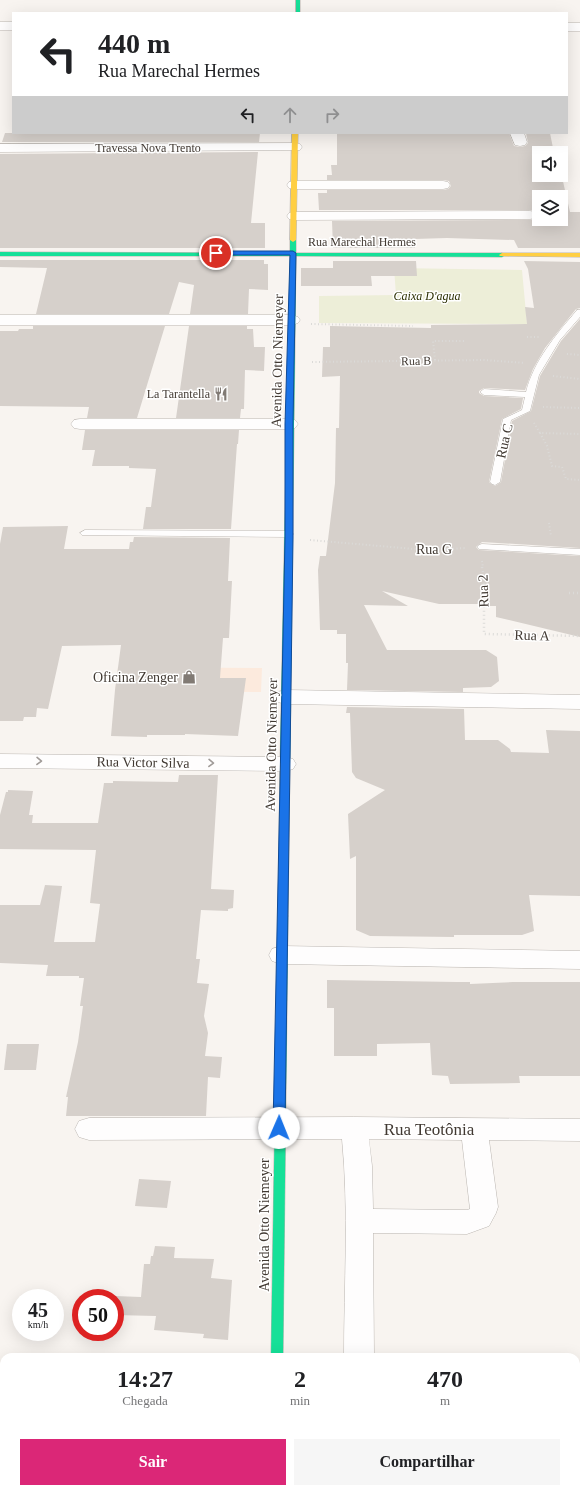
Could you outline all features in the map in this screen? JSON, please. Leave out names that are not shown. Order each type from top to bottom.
[{"type":"main road","points":[[298,0],[298,12]]},
{"type":"main road","name":"Avenida Otto Niemeyer","points":[[278,1353],[281,955],[295,134]]},
{"type":"main road","name":"Rua Marechal Hermes","points":[[0,254],[293,253],[580,255]]},
{"type":"street","points":[[0,26],[12,26]]},
{"type":"street","points":[[568,27],[580,27]]},
{"type":"street","name":"Travessa Nova Trento","points":[[0,148],[295,147]]},
{"type":"street","points":[[294,185],[443,185]]},
{"type":"street","points":[[294,216],[530,215]]},
{"type":"street","points":[[0,320],[292,320]]},
{"type":"street","points":[[80,424],[289,424]]},
{"type":"street","points":[[286,697],[580,702]]},
{"type":"street","name":"Rua Victor Silva","points":[[0,761],[285,764]]},
{"type":"street","points":[[281,955],[580,960]]},
{"type":"street","points":[[354,1128],[358,1166],[359,1353]]},
{"type":"street","name":"Rua Teotônia","points":[[89,1129],[354,1128],[580,1130]]},
{"type":"street","points":[[359,1221],[467,1222],[480,1218],[484,1213],[484,1207],[474,1129]]},
{"type":"lane","points":[[526,409],[535,375],[557,339],[580,312]]},
{"type":"lane","points":[[484,392],[530,395]]},
{"type":"lane","name":"Rua C","points":[[495,482],[506,420],[526,409]]},
{"type":"lane","points":[[85,533],[289,536]]},
{"type":"lane","points":[[482,548],[580,552]]},
{"type":"path","points":[[331,324],[413,326]]},
{"type":"path","points":[[435,360],[433,341],[465,341]]},
{"type":"path","name":"Rua B","points":[[292,363],[484,360],[541,365]]},
{"type":"path","points":[[535,375],[580,379]]},
{"type":"path","points":[[526,409],[580,408]]},
{"type":"path","points":[[526,409],[547,446],[552,466],[562,467],[566,479],[580,480]]},
{"type":"path","points":[[540,432],[580,434]]},
{"type":"path","name":"Rua G","points":[[289,536],[426,550],[482,548]]},
{"type":"path","name":"Rua 2","points":[[482,548],[484,578],[484,634]]},
{"type":"path","points":[[569,593],[580,594]]},
{"type":"path","name":"Rua A","points":[[484,634],[580,636]]},
{"type":"shaded area","name":"Oficina Zenger","points":[[118,667],[262,668],[261,692],[115,691]]},
{"type":"green space","name":"Caixa D'agua","points":[[394,268],[522,270],[527,324],[319,323],[319,296],[396,295]]},
{"type":"building","points":[[5,133],[260,134],[259,142],[2,142]]},
{"type":"building","points":[[337,134],[509,134],[514,146],[520,147],[525,146],[528,143],[526,134],[550,134],[553,146],[532,146],[532,182],[563,182],[565,190],[532,190],[532,210],[319,210],[318,193],[327,193],[327,190],[443,190],[448,189],[451,186],[449,181],[443,180],[327,180],[327,175],[332,175],[331,165],[337,165]]},
{"type":"building","points":[[258,152],[251,223],[265,223],[265,248],[0,248],[0,154]]},
{"type":"building","points":[[568,203],[570,212],[580,212],[580,248],[518,248],[514,240],[447,238],[414,239],[415,248],[333,248],[332,221],[532,220],[532,226],[568,226]]},
{"type":"building","points":[[0,260],[264,260],[264,264],[268,264],[268,290],[249,289],[248,314],[190,314],[194,285],[179,282],[169,314],[36,314],[47,268],[0,267]]},
{"type":"building","points":[[333,261],[416,261],[417,276],[371,276],[372,286],[301,286],[301,268],[333,268]]},
{"type":"building","points":[[524,261],[580,262],[580,308],[576,309],[545,348],[533,369],[525,390],[484,388],[479,391],[479,393],[484,396],[523,398],[521,409],[502,419],[489,482],[495,486],[501,482],[512,421],[531,411],[540,376],[561,341],[580,319],[580,548],[482,542],[476,547],[479,550],[580,556],[580,637],[496,617],[496,606],[489,606],[490,604],[439,604],[382,591],[408,606],[364,605],[387,650],[486,650],[497,657],[499,681],[491,687],[463,688],[463,692],[347,690],[348,663],[346,663],[346,634],[337,634],[337,630],[320,630],[318,570],[320,556],[326,556],[335,483],[336,428],[339,428],[340,376],[322,377],[323,347],[330,347],[330,326],[431,328],[431,325],[527,324],[525,307],[534,308],[528,269]]},
{"type":"building","points":[[33,326],[165,326],[137,418],[87,418],[89,407],[0,406],[0,331],[33,329]]},
{"type":"building","points":[[189,326],[247,326],[247,329],[253,329],[254,347],[265,347],[264,371],[245,370],[244,409],[241,409],[240,418],[176,418]]},
{"type":"building","points":[[85,430],[239,430],[231,529],[143,529],[146,507],[151,507],[156,469],[129,468],[129,466],[92,466],[95,450],[82,450]]},
{"type":"building","points":[[68,526],[64,549],[129,549],[130,542],[133,542],[134,537],[230,538],[228,581],[232,581],[229,638],[223,638],[220,678],[246,678],[238,736],[185,734],[147,735],[147,737],[111,736],[121,645],[62,646],[48,709],[37,708],[36,717],[24,717],[23,721],[0,721],[0,544],[3,527]]},
{"type":"building","points":[[347,707],[464,709],[465,740],[498,740],[510,749],[511,752],[549,753],[546,730],[580,731],[580,896],[529,895],[534,931],[522,935],[454,935],[454,937],[370,936],[356,930],[356,856],[350,859],[348,814],[385,790],[356,778],[352,772],[350,713],[346,713]]},
{"type":"building","points":[[179,775],[218,775],[211,889],[234,890],[233,908],[228,909],[228,911],[201,910],[196,959],[200,959],[197,983],[209,984],[204,1016],[208,1033],[205,1056],[222,1057],[220,1078],[208,1077],[206,1116],[66,1116],[68,1097],[66,1097],[78,1042],[83,1006],[80,1006],[84,978],[79,978],[79,976],[46,976],[48,965],[0,963],[0,905],[40,905],[45,885],[62,886],[54,942],[95,942],[100,904],[90,903],[96,850],[0,849],[0,815],[6,792],[8,792],[8,790],[33,791],[29,815],[33,815],[32,823],[98,823],[104,783],[113,783],[113,781],[178,782]]},
{"type":"building","points":[[327,980],[470,982],[470,984],[513,982],[580,982],[580,1076],[519,1076],[520,1083],[450,1084],[448,1076],[432,1075],[430,1043],[377,1044],[377,1056],[334,1056],[334,1008],[327,1008]]},
{"type":"building","points":[[7,1044],[39,1044],[36,1070],[4,1070]]},
{"type":"building","points":[[139,1179],[171,1181],[167,1208],[135,1206]]},
{"type":"building","points":[[155,1246],[175,1247],[174,1258],[214,1259],[211,1278],[232,1280],[228,1340],[203,1338],[204,1334],[154,1330],[156,1316],[124,1315],[124,1296],[141,1297],[144,1264],[150,1264],[151,1256],[153,1256]]},
{"type":"traffic: fast","points":[[298,0],[298,12]]},
{"type":"traffic: fast","points":[[285,763],[293,240]]},
{"type":"traffic: fast","points":[[0,254],[502,255]]},
{"type":"traffic: fast","points":[[277,1353],[283,916]]},
{"type":"traffic: slow","points":[[293,240],[295,134]]},
{"type":"traffic: slow","points":[[502,255],[580,255]]},
{"type":"traffic: slow","points":[[283,916],[285,763]]},
{"type":"place","name":"La Tarantella","points":[[221,394]]},
{"type":"place","name":"Oficina Zenger","points":[[189,677]]},
{"type":"route","points":[[216,253],[293,253],[292,363],[289,424],[289,538],[279,1128]]}]
